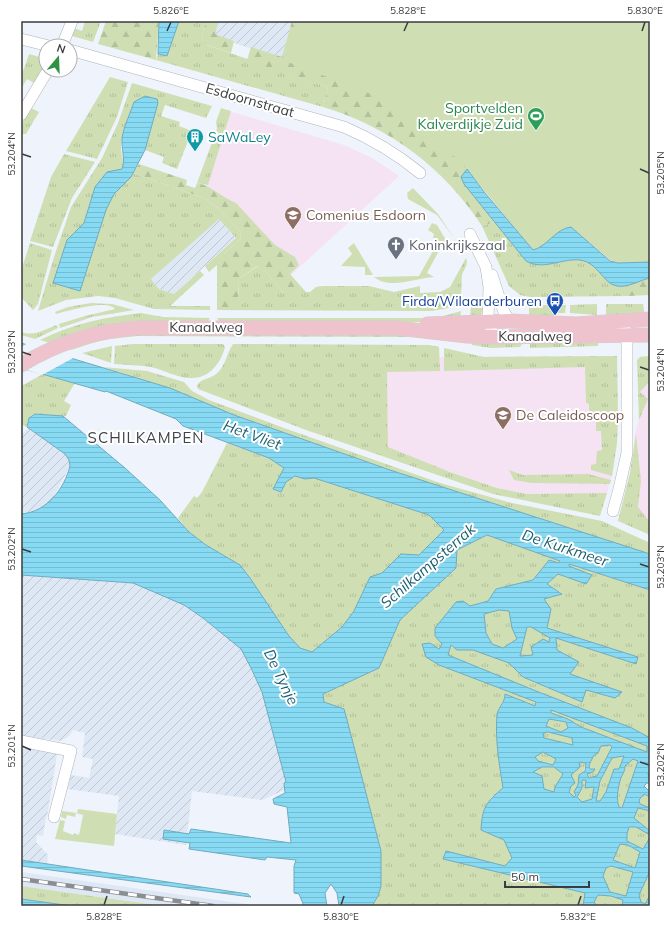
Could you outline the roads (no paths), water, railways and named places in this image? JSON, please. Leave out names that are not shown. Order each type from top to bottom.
[{"type":"main road","name":"Kanaalweg","points":[[397,328],[425,324],[488,321],[576,324],[649,319]]},
{"type":"main road","name":"Kanaalweg","points":[[21,365],[59,346],[96,334],[137,328],[397,328],[467,336],[498,337],[650,335]]},
{"type":"street","points":[[65,38],[72,21]]},
{"type":"street","points":[[21,38],[38,43]]},
{"type":"street","name":"Esdoornstraat","points":[[78,52],[344,127],[376,142],[420,173]]},
{"type":"street","points":[[21,115],[43,78]]},
{"type":"street","points":[[470,234],[494,280],[502,307],[510,321]]},
{"type":"street","points":[[486,267],[489,287],[488,321],[492,332],[498,337]]},
{"type":"street","points":[[627,335],[649,319]]},
{"type":"street","points":[[612,321],[624,329],[627,335],[627,453],[613,511]]},
{"type":"street","points":[[21,741],[71,751],[54,816]]},
{"type":"water","points":[[159,21],[179,21],[167,56],[158,54]]},
{"type":"water","points":[[145,96],[157,99],[158,103],[145,150],[131,177],[114,194],[106,210],[80,291],[53,283],[67,240],[84,223],[95,187],[107,172],[122,169],[124,162],[122,138],[124,129],[134,102]]},
{"type":"water","points":[[467,169],[485,193],[533,250],[543,245],[560,231],[571,227],[610,261],[618,263],[650,262],[650,278],[630,285],[617,286],[608,281],[591,265],[580,260],[546,265],[532,264],[526,261],[464,184],[461,177]]},
{"type":"water","points":[[21,343],[170,388],[234,415],[390,470],[650,554],[650,590],[569,564],[569,566],[592,575],[586,584],[558,574],[547,584],[562,594],[544,599],[551,609],[547,628],[638,657],[636,664],[556,638],[557,650],[579,662],[570,674],[622,692],[615,698],[586,690],[582,702],[523,677],[509,663],[473,650],[457,650],[451,645],[448,655],[632,728],[650,738],[650,771],[648,773],[650,783],[647,783],[644,786],[650,792],[650,797],[644,794],[639,800],[640,804],[650,808],[650,811],[638,808],[634,818],[650,831],[650,835],[636,827],[629,827],[627,841],[643,849],[650,837],[650,871],[639,895],[641,902],[645,904],[650,895],[650,906],[622,906],[623,900],[611,896],[598,895],[594,902],[597,906],[583,906],[585,893],[443,859],[446,851],[505,866],[512,858],[504,840],[481,830],[482,816],[486,806],[503,788],[497,742],[497,715],[504,700],[505,694],[535,706],[536,702],[439,665],[426,657],[422,644],[430,643],[439,649],[442,644],[435,636],[435,628],[456,602],[463,601],[470,606],[488,601],[496,589],[533,580],[549,560],[559,563],[560,561],[487,535],[457,550],[456,568],[400,620],[379,668],[323,694],[324,702],[344,709],[381,851],[381,886],[378,896],[372,906],[339,906],[337,893],[331,884],[325,893],[327,906],[304,906],[299,894],[294,893],[294,866],[296,860],[267,857],[265,860],[189,849],[190,843],[163,839],[164,830],[189,834],[191,829],[291,843],[287,807],[274,804],[273,799],[285,793],[284,783],[286,782],[262,692],[241,649],[203,618],[184,605],[133,583],[21,575],[21,514],[39,509],[53,498],[59,491],[70,466],[69,460],[65,454],[27,427],[29,418],[35,414],[63,416],[125,468],[160,500],[189,532],[206,545],[240,565],[289,636],[300,648],[312,652],[342,627],[354,611],[370,577],[382,573],[401,554],[419,555],[444,530],[429,515],[314,478],[305,479],[295,476],[286,482],[281,492],[273,489],[284,468],[269,458],[183,426],[176,419],[106,391],[105,392],[21,368]],"holes":[[[499,610],[509,611],[512,628],[517,639],[503,648],[492,644],[486,633],[484,614]],[[527,627],[531,627],[550,638],[549,642],[543,639],[531,647],[533,655],[520,656]],[[551,710],[647,746],[647,752],[581,727],[568,719],[551,713]],[[549,719],[566,722],[568,728],[561,732],[546,726]],[[548,732],[572,738],[573,745],[544,738],[543,733]],[[610,745],[612,747],[597,776],[589,778],[587,774],[593,772],[595,769],[590,769],[589,765],[594,755],[598,753],[601,746]],[[543,752],[556,759],[553,765],[538,761],[535,757]],[[624,756],[619,769],[614,769],[606,792],[600,801],[596,801],[600,781],[612,758]],[[633,759],[638,761],[622,808],[619,807],[618,794],[625,766]],[[579,762],[586,763],[585,771],[579,775],[578,785],[574,792],[576,795],[574,797],[569,792],[571,786],[575,783],[571,775],[580,767]],[[542,767],[554,767],[563,774],[555,787],[554,792],[544,789],[542,776],[533,772]],[[582,780],[586,780],[585,788],[594,787],[592,799],[582,802],[577,797],[582,788]],[[620,844],[628,845],[640,852],[635,868],[613,860]],[[611,866],[633,872],[626,896],[610,892],[603,876],[606,868]]]},
{"type":"water","points":[[21,860],[248,894],[251,897],[21,866]]},
{"type":"water","points":[[21,899],[72,906],[21,905]]},
{"type":"railway","points":[[21,879],[213,906]]},
{"type":"place","name":"Sportvelden Kalverdijkje Zuid","points":[[536,131]]},
{"type":"place","name":"SaWaLey","points":[[195,152]]},
{"type":"place","name":"Comenius Esdoorn","points":[[293,230]]},
{"type":"place","name":"Koninkrijkszaal","points":[[396,260]]},
{"type":"place","name":"Firda/Wilaarderburen","points":[[555,316]]},
{"type":"place","name":"De Caleidoscoop","points":[[503,430]]},
{"type":"district","name":"SCHILKAMPEN","points":[[146,438]]},
{"type":"water label","name":"Het Vliet","points":[[252,435]]},
{"type":"water label","name":"De Kurkmeer","points":[[565,548]]},
{"type":"water label","name":"Schilkampsterrak","points":[[428,566]]},
{"type":"water label","name":"De Tynje","points":[[281,677]]}]
